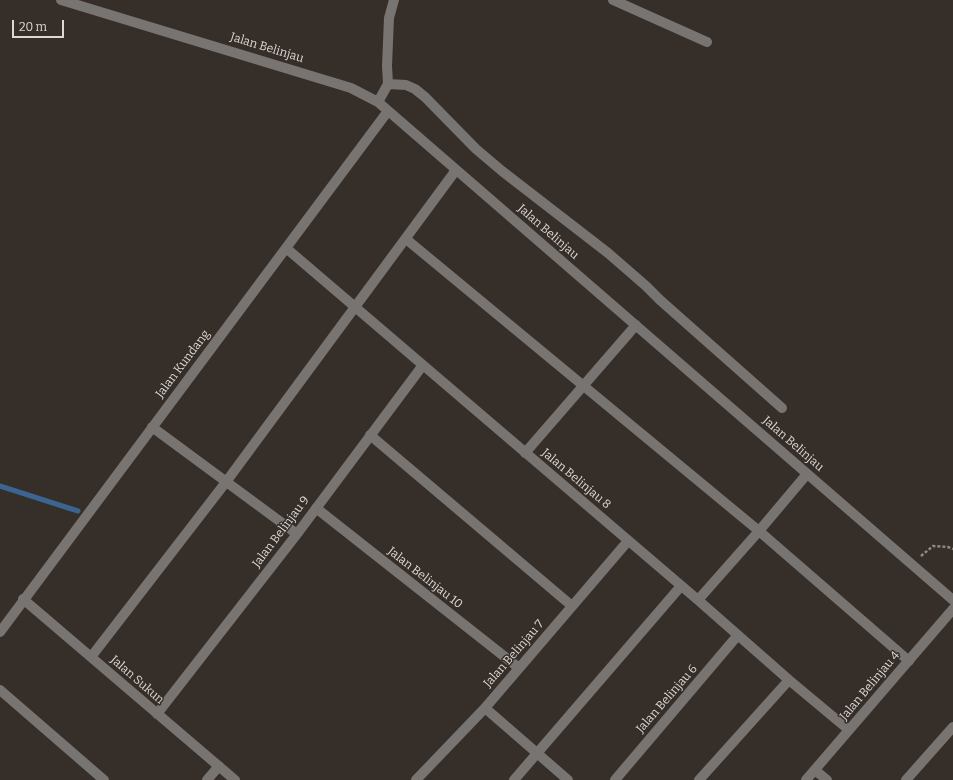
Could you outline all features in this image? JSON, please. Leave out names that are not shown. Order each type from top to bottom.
[{"type":"street","name":"Jalan Belinjau","points":[[61,0],[351,88],[378,102],[953,600]]},
{"type":"street","points":[[378,102],[388,84],[387,53],[389,18],[394,0]]},
{"type":"street","points":[[613,0],[707,42]]},
{"type":"street","points":[[388,84],[406,85],[425,97],[487,158],[608,253],[782,408]]},
{"type":"street","name":"Jalan Kundang","points":[[0,632],[23,599],[388,111]]},
{"type":"street","points":[[91,657],[226,482],[456,170]]},
{"type":"street","points":[[406,239],[759,531],[909,660]]},
{"type":"street","name":"Jalan Belinjau 8","points":[[286,248],[849,730]]},
{"type":"street","points":[[525,452],[636,325]]},
{"type":"street","name":"Jalan Belinjau 9","points":[[157,714],[297,534],[423,365]]},
{"type":"street","points":[[152,427],[297,534]]},
{"type":"street","points":[[370,435],[572,606]]},
{"type":"street","points":[[698,600],[807,474]]},
{"type":"street","name":"Jalan Belinjau 10","points":[[316,508],[519,668]]},
{"type":"street","name":"Jalan Belinjau 7","points":[[416,780],[485,708],[628,541]]},
{"type":"street","points":[[514,780],[538,754],[681,586]]},
{"type":"street","name":"Jalan Sukun","points":[[23,599],[235,780]]},
{"type":"street","name":"Jalan Belinjau 4","points":[[806,780],[953,609]]},
{"type":"street","name":"Jalan Belinjau 6","points":[[615,780],[738,635]]},
{"type":"street","points":[[699,780],[789,680]]},
{"type":"street","points":[[0,690],[104,780]]},
{"type":"street","points":[[485,708],[568,780]]},
{"type":"street","points":[[906,780],[953,727]]},
{"type":"street","points":[[207,780],[219,766]]},
{"type":"street","points":[[815,770],[827,780]]},
{"type":"path","points":[[912,564],[933,546],[948,546],[953,550]]},
{"type":"waterway","points":[[0,486],[78,511]]}]
